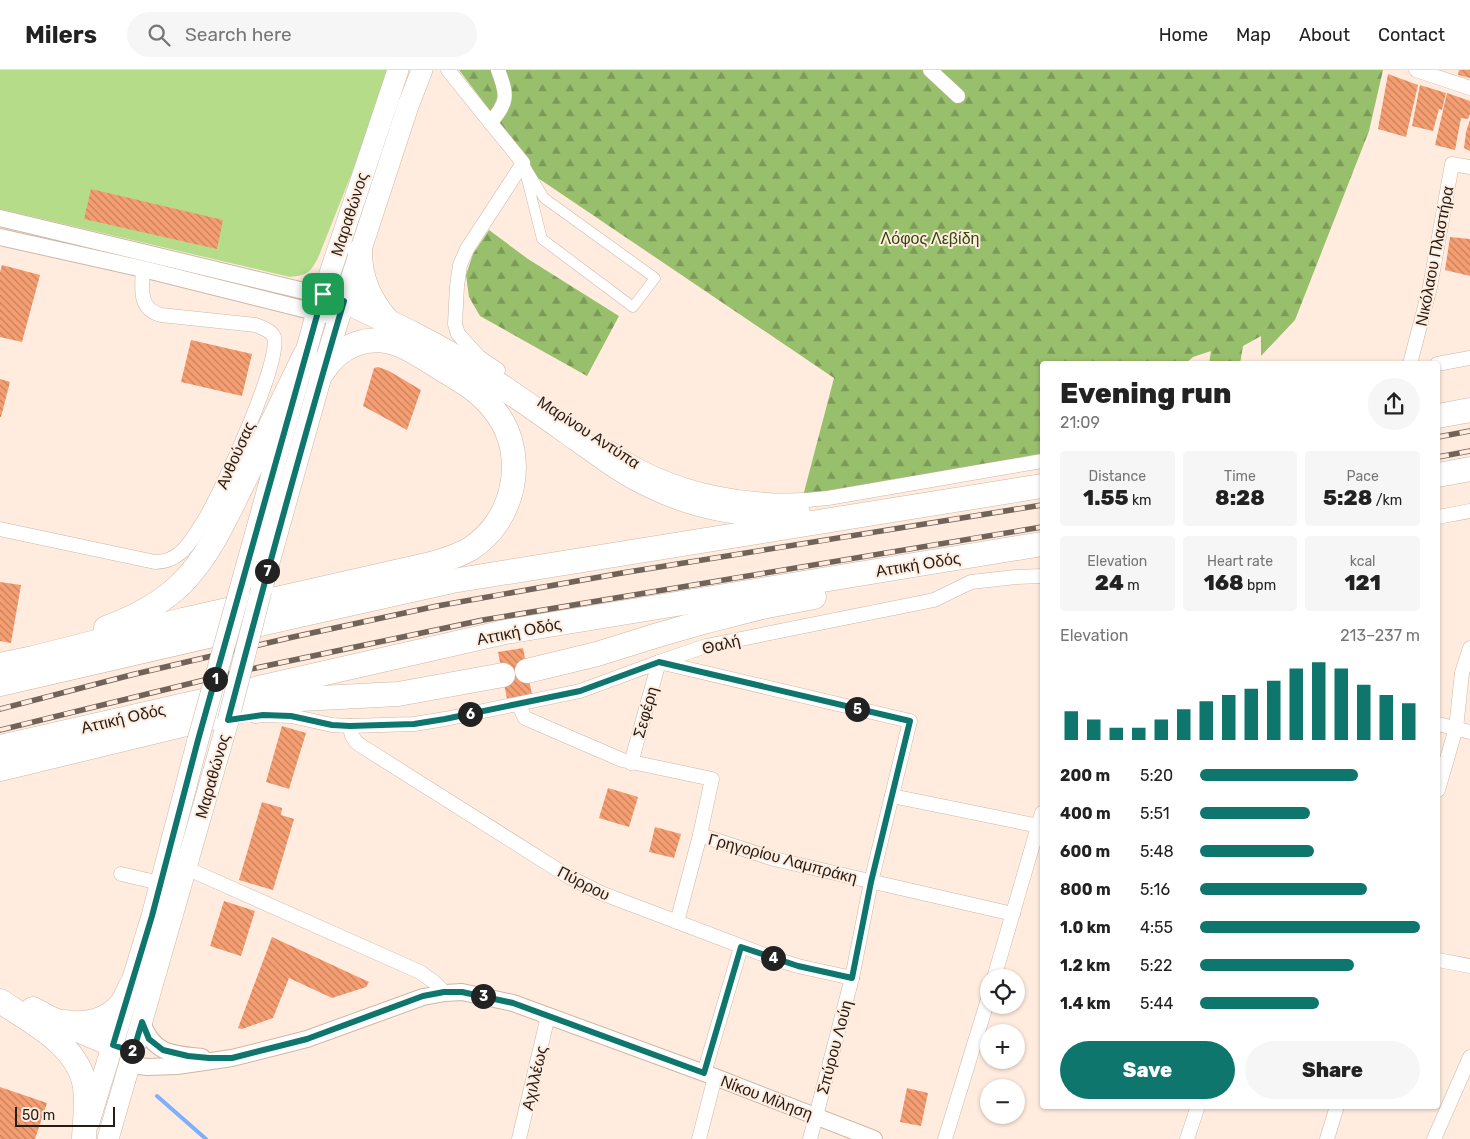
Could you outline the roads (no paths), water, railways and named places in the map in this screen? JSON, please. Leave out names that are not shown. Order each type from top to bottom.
[{"type":"highway","points":[[360,251],[361,267],[366,289],[374,304],[387,320]]},
{"type":"highway","points":[[330,306],[387,320],[479,372],[627,473],[651,486],[687,500],[711,507],[740,512],[781,514],[961,500]]},
{"type":"highway","points":[[0,665],[183,620],[431,564],[462,553],[485,536],[498,520],[508,502],[513,482],[514,459],[510,440],[503,424],[486,401],[463,381],[401,346],[383,341],[364,342],[350,346],[335,355],[328,362],[322,373]]},
{"type":"highway","points":[[0,660],[87,635],[126,620],[159,601],[181,584],[196,568],[228,512],[305,355]]},
{"type":"highway","points":[[1440,416],[1470,410]]},
{"type":"highway","points":[[1440,475],[1470,469]]},
{"type":"highway","points":[[0,684],[452,582],[1040,486]]},
{"type":"highway","name":"Αττική Οδός","points":[[0,747],[505,632],[1040,544]]},
{"type":"highway","points":[[527,671],[597,654],[658,635],[762,607],[978,565],[1040,549]]},
{"type":"highway","points":[[0,769],[273,703],[301,699],[398,694],[503,675]]},
{"type":"highway","points":[[48,1025],[96,1021],[114,1011],[121,1004],[131,985]]},
{"type":"highway","points":[[0,988],[48,1025],[74,1060],[85,1086],[84,1138]]},
{"type":"highway","points":[[0,1001],[48,1025],[121,1055]]},
{"type":"main road","name":"Μαραθώνος","points":[[84,1138],[121,1055],[142,1022],[228,720],[261,591],[322,373],[330,306],[398,70]]},
{"type":"main road","name":"Μαραθώνος","points":[[108,1139],[131,985],[305,355],[360,251],[408,106],[422,70]]},
{"type":"street","points":[[448,70],[523,163],[544,198],[655,278],[633,307],[542,239],[523,163]]},
{"type":"street","points":[[490,123],[505,103],[504,87],[498,70]]},
{"type":"street","points":[[930,70],[958,96]]},
{"type":"street","points":[[1416,70],[1470,88]]},
{"type":"street","name":"Μαρίνου Αντύπα","points":[[523,163],[468,249],[460,265],[455,311],[455,324],[458,334],[479,357],[618,454],[647,470],[705,491],[747,499],[800,502],[1040,461]]},
{"type":"street","name":"Νικόλαου Πλαστήρα","points":[[1411,361],[1430,287],[1452,164],[1470,167]]},
{"type":"street","points":[[0,218],[330,306]]},
{"type":"street","points":[[0,237],[143,269],[330,306]]},
{"type":"street","name":"Ανθούσας","points":[[0,528],[155,562],[166,562],[180,554],[205,519],[222,486],[258,403],[272,358],[274,337],[268,330],[256,325],[153,313],[146,306],[143,297],[143,269]]},
{"type":"street","points":[[1440,363],[1470,358]]},
{"type":"street","points":[[1440,516],[1470,511]]},
{"type":"street","name":"Θαλή","points":[[228,720],[263,715],[291,716],[332,725],[414,724],[580,691],[706,646],[925,602],[941,597],[971,582],[1016,577],[1040,577]]},
{"type":"street","points":[[1440,785],[1463,730],[1462,673],[1470,648]]},
{"type":"street","name":"Σπύρου Λούη","points":[[659,662],[910,721],[871,882],[852,978],[810,1139]]},
{"type":"street","name":"Σεφέρη","points":[[631,763],[659,662]]},
{"type":"street","points":[[518,704],[525,718],[631,763],[712,780],[700,835],[677,922]]},
{"type":"street","points":[[1440,724],[1463,730]]},
{"type":"street","name":"Πύρρου","points":[[350,726],[350,732],[354,740],[360,745],[569,877],[601,893],[741,947],[798,966],[852,978]]},
{"type":"street","points":[[892,796],[1040,819]]},
{"type":"street","points":[[997,969],[1040,822]]},
{"type":"street","name":"Γρηγορίου Λαμπράκη","points":[[700,835],[774,859],[1013,914]]},
{"type":"street","points":[[186,868],[420,972],[444,992]]},
{"type":"street","points":[[121,874],[160,883]]},
{"type":"street","points":[[699,1139],[709,1075],[741,947]]},
{"type":"street","points":[[1440,960],[1470,966]]},
{"type":"street","name":"Νίκου Μίληση","points":[[121,1055],[148,1067],[177,1066],[232,1058],[307,1039],[412,1000],[444,992],[462,992],[513,1003],[709,1075],[874,1139]]},
{"type":"street","points":[[945,1139],[983,1014]]},
{"type":"street","name":"Αχιλλέως","points":[[519,1139],[548,1016]]},
{"type":"street","name":"Νίκου Μίληση","points":[[142,1022],[149,1039],[163,1050],[188,1056],[232,1058]]},
{"type":"street","points":[[1434,1139],[1470,1056]]},
{"type":"street","points":[[1187,1139],[1197,1109]]},
{"type":"street","points":[[1326,1139],[1336,1109]]},
{"type":"waterway","points":[[157,1096],[206,1139]]},
{"type":"railway","points":[[1440,437],[1470,431]]},
{"type":"railway","points":[[1440,457],[1470,451]]},
{"type":"railway","points":[[0,709],[131,675],[437,606],[622,573],[1040,505]]},
{"type":"railway","points":[[0,730],[237,672],[483,620],[1040,527]]},
{"type":"park label","name":"Λόφος Λεβίδη","points":[[930,238]]}]
